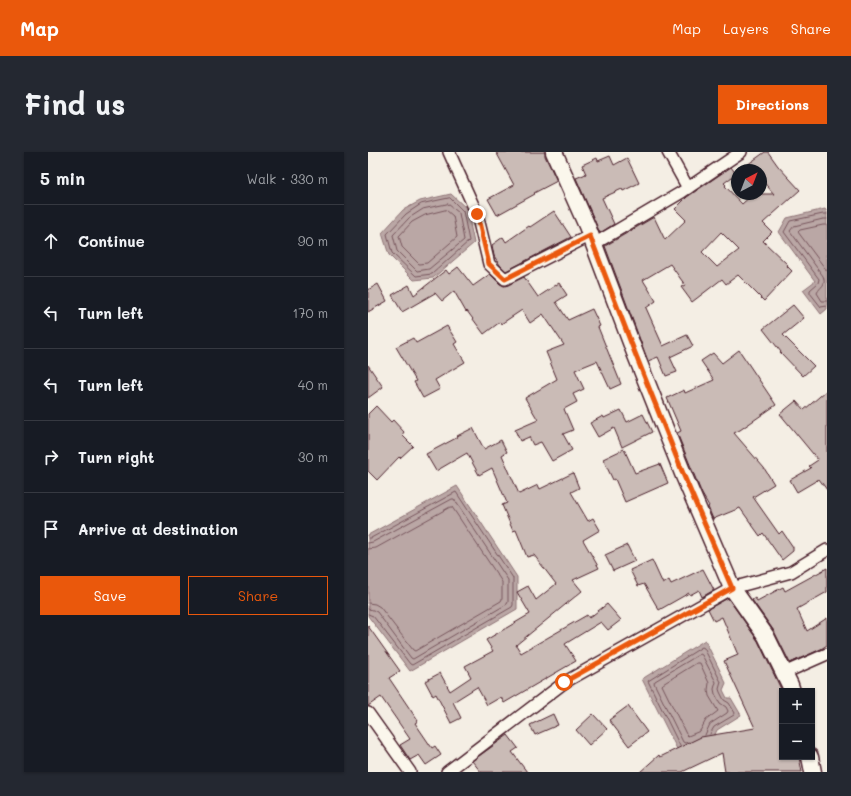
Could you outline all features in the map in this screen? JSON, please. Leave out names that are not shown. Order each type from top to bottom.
[{"type":"street","points":[[449,152],[477,214],[489,264],[505,279],[592,240],[688,188],[741,152]]},
{"type":"street","points":[[554,152],[592,240],[684,476],[732,588],[766,636],[791,688]]},
{"type":"street","points":[[668,152],[688,188]]},
{"type":"street","points":[[447,772],[564,682],[732,588],[791,572],[827,550]]},
{"type":"street","points":[[784,673],[827,654]]},
{"type":"street","points":[[368,713],[410,772]]},
{"type":"street","points":[[811,760],[813,772]]},
{"type":"water","points":[[451,194],[467,209],[474,243],[433,278],[414,280],[389,255],[382,233],[403,210],[420,201]]},
{"type":"water","points":[[825,209],[827,212],[827,309],[821,314],[803,290],[815,281],[779,232],[787,218]]},
{"type":"water","points":[[457,486],[517,577],[517,609],[410,671],[368,616],[368,535]]},
{"type":"water","points":[[705,640],[726,683],[723,690],[727,698],[731,698],[741,715],[717,730],[711,743],[680,755],[642,679]]},
{"type":"building","points":[[496,152],[545,152],[545,156],[557,181],[497,215],[488,199],[514,185]]},
{"type":"building","points":[[765,152],[768,152],[778,166],[800,190],[763,223],[772,232],[763,241],[788,265],[787,266],[792,271],[764,301],[738,275],[726,284],[722,279],[692,302],[681,287],[685,285],[670,264],[643,280],[656,301],[646,308],[663,346],[687,335],[693,346],[670,357],[677,372],[666,376],[658,357],[648,361],[605,246],[654,217],[665,240],[686,220],[675,209],[687,197],[731,167],[731,178],[724,183],[731,192],[731,200],[738,200],[742,204],[746,200],[767,200],[767,194],[774,194],[767,186],[767,164],[748,164]],"holes":[[[721,232],[739,250],[717,267],[702,252]]]},
{"type":"building","points":[[610,156],[614,165],[627,158],[639,183],[623,191],[622,189],[602,198],[614,224],[600,233],[576,178],[586,174],[582,165],[597,158],[598,161]]},
{"type":"building","points":[[554,211],[571,237],[506,271],[494,256],[492,245],[503,237],[506,242]]},
{"type":"building","points":[[458,267],[473,286],[490,274],[504,286],[524,277],[538,297],[559,283],[567,295],[556,302],[568,320],[592,309],[600,326],[598,327],[621,384],[610,389],[597,361],[575,370],[584,389],[573,394],[577,402],[564,409],[573,430],[563,434],[572,450],[552,461],[541,442],[533,445],[529,437],[520,441],[515,430],[538,420],[525,398],[557,379],[546,352],[564,345],[543,314],[530,323],[522,310],[501,324],[500,322],[484,334],[467,311],[466,312],[454,291],[442,301],[435,293],[402,312],[392,295],[409,285],[414,295],[446,270],[449,274]]},
{"type":"building","points":[[378,284],[387,301],[368,312],[368,290]]},
{"type":"building","points":[[793,305],[804,318],[783,335],[814,366],[803,376],[780,352],[763,329]]},
{"type":"building","points":[[447,326],[457,342],[454,344],[465,362],[435,380],[440,389],[423,398],[414,382],[416,381],[396,347],[413,338],[416,343]]},
{"type":"building","points":[[739,350],[776,405],[734,433],[764,468],[774,484],[753,497],[779,534],[782,531],[793,547],[793,551],[782,560],[763,533],[760,536],[740,508],[713,519],[708,507],[709,506],[702,494],[677,433],[681,431],[667,398],[684,390],[685,393],[714,380],[701,361],[713,353],[722,363]]},
{"type":"building","points":[[368,365],[383,387],[368,398]]},
{"type":"building","points":[[827,390],[827,490],[819,479],[797,492],[790,480],[811,468],[809,466],[818,460],[780,414],[796,401],[804,410]]},
{"type":"building","points":[[376,406],[391,422],[393,420],[404,432],[402,435],[413,446],[400,458],[399,457],[377,480],[368,471],[368,414]]},
{"type":"building","points":[[621,410],[627,422],[643,414],[652,432],[622,447],[614,428],[598,437],[590,423],[603,416],[604,418]]},
{"type":"building","points":[[473,428],[484,449],[501,440],[507,452],[502,455],[519,494],[538,485],[540,489],[573,473],[579,488],[571,492],[588,521],[593,518],[600,530],[583,540],[599,568],[573,580],[582,591],[516,645],[521,653],[587,615],[589,618],[607,604],[621,620],[608,630],[601,622],[565,644],[576,661],[504,703],[501,697],[487,705],[477,687],[453,702],[461,718],[451,723],[436,694],[433,696],[425,681],[440,673],[450,691],[471,677],[465,666],[493,651],[486,640],[530,614],[517,592],[528,586],[536,600],[556,584],[534,555],[527,557],[516,530],[513,531],[502,505],[507,503],[492,468],[479,475],[467,453],[436,471],[426,454]]},
{"type":"building","points":[[624,449],[635,473],[660,464],[668,483],[625,502],[615,479],[613,480],[603,459]]},
{"type":"building","points":[[627,545],[635,561],[613,571],[605,555]]},
{"type":"building","points":[[652,560],[663,584],[669,580],[671,584],[703,569],[714,590],[702,597],[699,590],[690,595],[689,593],[659,610],[644,584],[638,586],[630,570]]},
{"type":"building","points":[[827,568],[827,592],[797,609],[807,631],[827,618],[827,645],[790,663],[774,631],[752,600],[755,598],[757,601],[783,587],[785,591]]},
{"type":"building","points":[[728,598],[758,641],[781,688],[779,688],[779,760],[800,760],[802,772],[725,772],[722,753],[682,772],[640,772],[659,755],[660,757],[701,737],[755,728],[724,661],[738,655],[722,617],[714,621],[708,609]]},
{"type":"building","points":[[368,626],[400,671],[389,678],[418,721],[415,723],[432,748],[435,746],[441,755],[426,765],[419,755],[410,760],[400,745],[410,739],[381,697],[368,706]]},
{"type":"building","points":[[628,706],[647,732],[629,746],[609,720]]},
{"type":"building","points":[[553,714],[558,725],[535,735],[530,725]]},
{"type":"building","points":[[593,714],[607,729],[589,745],[576,730]]},
{"type":"building","points":[[508,735],[518,748],[512,752],[527,772],[481,772],[472,761]]},
{"type":"route","points":[[477,214],[489,264],[505,279],[590,236],[684,476],[732,588],[564,682]]}]
